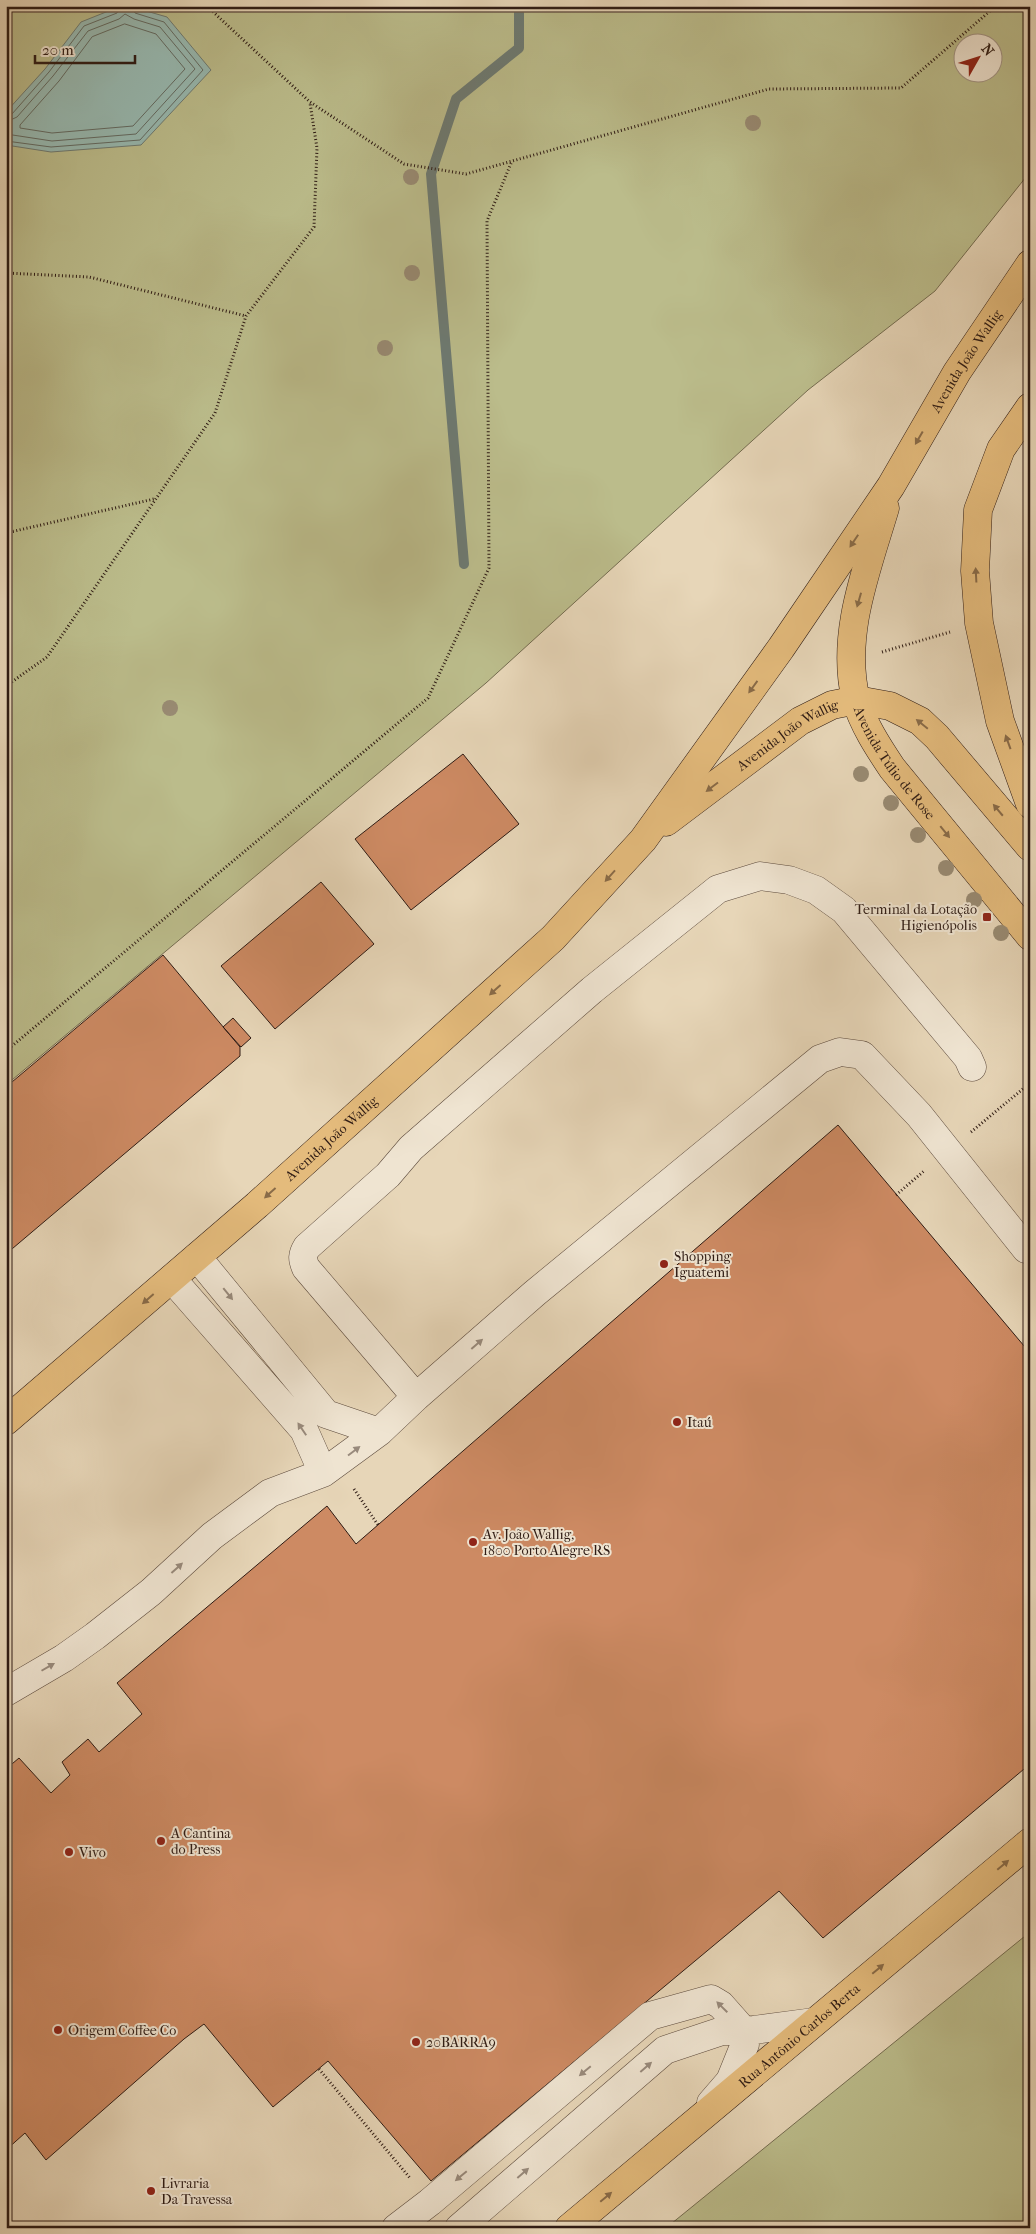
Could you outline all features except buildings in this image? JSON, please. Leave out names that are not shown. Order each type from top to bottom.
[{"type":"main road","name":"Avenida João Wallig","points":[[6,1420],[197,1257],[552,938],[643,840],[781,648],[891,486],[956,372],[1030,264]]},
{"type":"main road","points":[[1030,407],[1001,449],[978,510],[975,571],[979,623],[1000,721],[1030,804]]},
{"type":"main road","name":"Avenida João Wallig","points":[[643,840],[800,721],[832,705],[856,700],[851,660],[855,612],[891,486]]},
{"type":"main road","name":"Avenida Túlio de Rose","points":[[856,700],[890,706],[920,721],[937,737],[1030,847]]},
{"type":"main road","name":"Avenida Túlio de Rose","points":[[856,700],[872,738],[892,768],[1030,936]]},
{"type":"main road","name":"Rua Antônio Carlos Berta","points":[[568,2228],[1030,1842]]},
{"type":"lane","points":[[416,1396],[306,1268],[303,1254],[307,1247],[388,1175],[410,1148],[534,1039],[718,889],[760,876],[788,880],[816,890],[844,910],[968,1058],[972,1068]]},
{"type":"lane","points":[[6,1692],[64,1658],[95,1636],[151,1592],[212,1536],[270,1493],[323,1473],[379,1432],[416,1396],[535,1293],[820,1059],[840,1052],[862,1055],[920,1115],[1028,1249]]},
{"type":"lane","points":[[197,1257],[326,1414],[379,1432]]},
{"type":"lane","points":[[172,1279],[304,1430],[323,1473]]},
{"type":"lane","points":[[396,2228],[430,2202],[650,2016],[711,1999],[721,2004],[744,2031],[745,2044],[730,2081],[698,2120]]},
{"type":"lane","points":[[459,2228],[665,2050],[722,2030],[744,2031],[814,2022]]},
{"type":"path","points":[[204,6],[210,8],[310,102],[404,164],[466,174],[769,89],[901,88],[990,11],[989,6]]},
{"type":"path","points":[[6,686],[47,658],[214,413],[246,316],[314,227],[317,148],[310,102]]},
{"type":"path","points":[[6,1051],[428,698],[490,568],[487,221],[512,161]]},
{"type":"path","points":[[6,273],[89,276],[246,316]]},
{"type":"path","points":[[6,533],[155,499]]},
{"type":"path","points":[[319,2069],[430,2202]]},
{"type":"green space","points":[[6,6],[1030,6],[1030,172],[935,291],[808,390],[486,683],[6,1085]]},
{"type":"green space","points":[[1030,1932],[1030,2228],[666,2228]]},
{"type":"water","points":[[121,6],[129,6],[167,17],[211,70],[141,145],[51,152],[6,145],[6,112],[45,69],[81,22]]},
{"type":"waterway","points":[[464,564],[431,174],[456,99],[519,48],[519,6]]},
{"type":"place","name":"Terminal da Lotação Higienópolis","points":[[987,917]]},
{"type":"place","name":"Shopping Iguatemi","points":[[664,1264]]},
{"type":"place","name":"Itaú","points":[[677,1422]]},
{"type":"place","name":"Av. João Wallig, 1800 Porto Alegre RS","points":[[473,1542]]},
{"type":"place","name":"A Cantina do Press","points":[[161,1841]]},
{"type":"place","name":"Vivo","points":[[69,1852]]},
{"type":"place","name":"Origem Coffee Co","points":[[58,2030]]},
{"type":"place","name":"20BARRA9","points":[[416,2042]]},
{"type":"place","name":"Livraria Da Travessa","points":[[151,2191]]}]
